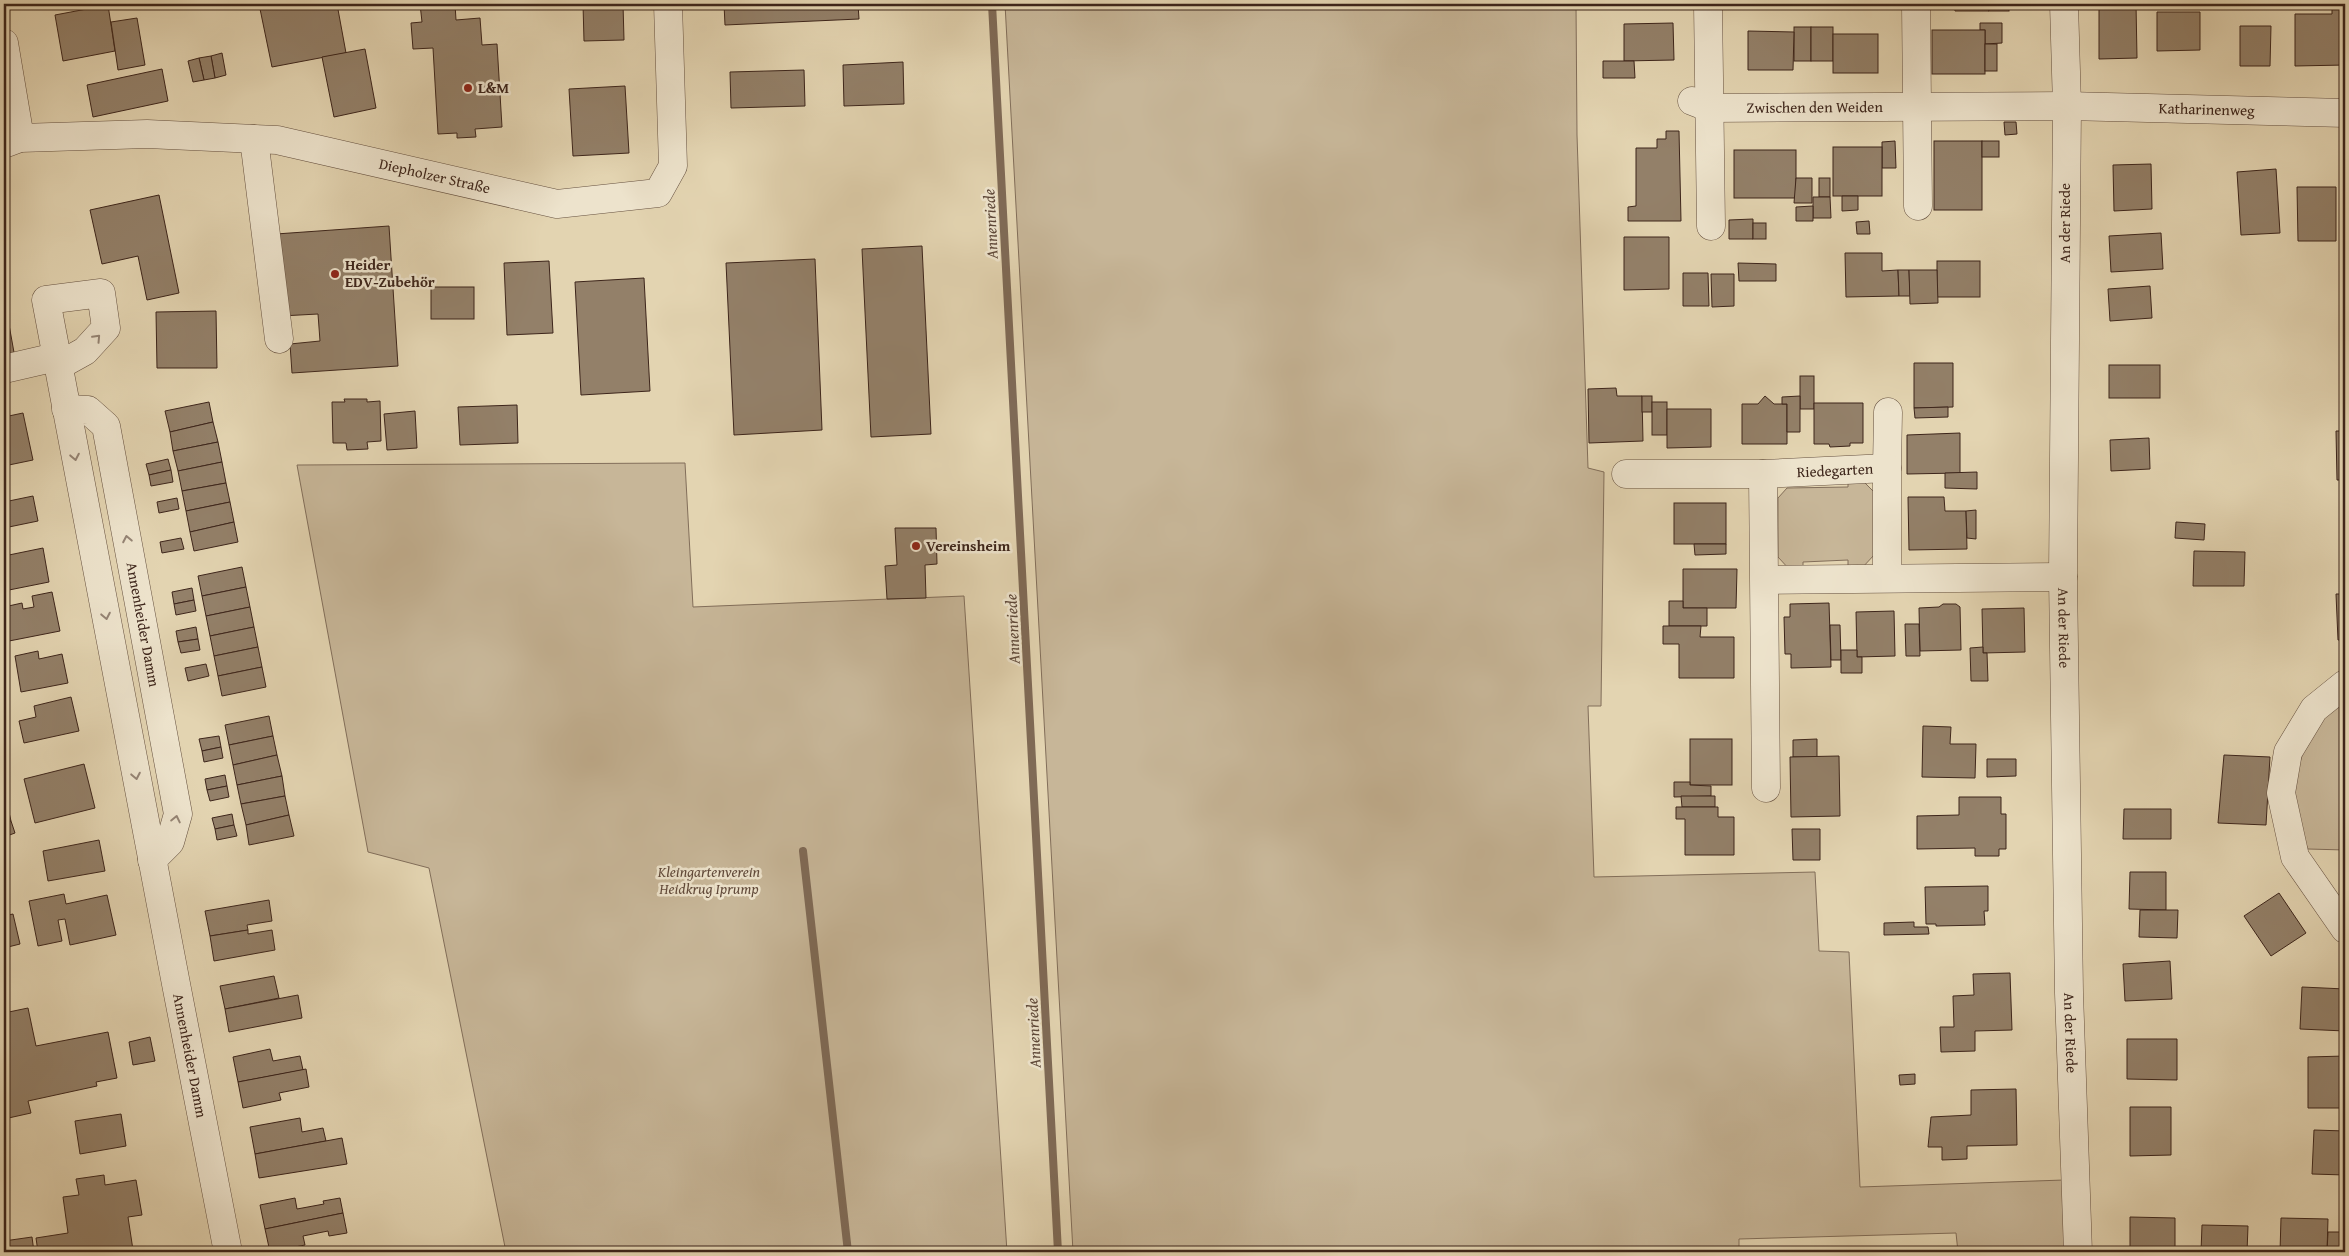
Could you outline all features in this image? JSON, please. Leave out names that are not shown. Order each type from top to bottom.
[{"type":"street","name":"Diepholzer Straße","points":[[12,141],[147,134],[277,140],[557,204],[658,193],[673,166],[668,4]]},
{"type":"street","points":[[1708,4],[1701,105],[1711,226]]},
{"type":"street","points":[[1916,4],[1918,206]]},
{"type":"street","name":"An der Riede","points":[[2064,4],[2067,106],[2063,577],[2069,993],[2078,1252]]},
{"type":"street","points":[[4,43],[12,141]]},
{"type":"street","name":"Zwischen den Weiden","points":[[1701,105],[2067,106]]},
{"type":"street","name":"Katharinenweg","points":[[2067,106],[2345,113]]},
{"type":"street","points":[[254,139],[279,339]]},
{"type":"street","name":"Annenheider Damm","points":[[57,361],[85,351],[106,328],[101,293],[44,292],[66,409],[152,860],[228,1252]]},
{"type":"street","points":[[4,369],[57,361]]},
{"type":"street","name":"Annenheider Damm","points":[[66,409],[88,410],[106,426],[108,436],[178,814],[170,842],[152,860]]},
{"type":"street","points":[[1887,468],[1888,412]]},
{"type":"street","name":"Riedegarten","points":[[1626,474],[1763,474],[1887,468],[1887,578]]},
{"type":"street","points":[[1763,474],[1766,788]]},
{"type":"street","points":[[1765,580],[2063,577]]},
{"type":"street","points":[[2345,684],[2314,709],[2292,745],[2288,752],[2281,793],[2295,857],[2345,929]]},
{"type":"green space","points":[[1005,4],[1576,4],[1577,135],[1588,468],[1604,472],[1601,706],[1588,706],[1594,877],[1815,872],[1819,951],[1849,952],[1860,1187],[2064,1180],[2065,1252],[1958,1252],[1956,1233],[1739,1239],[1739,1252],[1073,1252]]},
{"type":"green space","name":"Kleingartenverein Heidkrug Iprump","points":[[685,463],[693,607],[964,596],[1007,1252],[506,1252],[429,868],[368,852],[297,465]]},
{"type":"green space","points":[[1862,480],[1874,492],[1875,554],[1861,569],[1848,569],[1848,560],[1803,562],[1803,570],[1790,570],[1778,557],[1778,498],[1787,488],[1848,487],[1848,481]]},
{"type":"green space","points":[[2345,699],[2345,850],[2308,849],[2299,831],[2295,811],[2297,774],[2309,738],[2331,710]]},
{"type":"building","points":[[259,4],[337,4],[346,53],[272,67]]},
{"type":"building","name":"L&M","points":[[420,4],[455,4],[456,20],[480,18],[482,45],[497,44],[502,127],[475,129],[476,137],[457,138],[457,133],[438,134],[433,48],[413,49],[411,23],[422,22]]},
{"type":"building","points":[[583,4],[623,4],[624,40],[584,41]]},
{"type":"building","points":[[724,4],[858,4],[859,19],[725,25]]},
{"type":"building","points":[[1954,4],[1989,4],[1989,11],[1955,11]]},
{"type":"building","points":[[1989,4],[2009,4],[2009,11],[1989,11]]},
{"type":"building","points":[[2099,4],[2136,4],[2137,58],[2099,59]]},
{"type":"building","points":[[2332,4],[2345,4],[2345,65],[2295,66],[2295,14],[2332,14]]},
{"type":"building","points":[[108,5],[115,51],[63,61],[55,15]]},
{"type":"building","points":[[2157,12],[2200,12],[2200,50],[2157,51]]},
{"type":"building","points":[[137,18],[145,65],[118,70],[111,22]]},
{"type":"building","points":[[1673,23],[1674,60],[1624,61],[1624,24]]},
{"type":"building","points":[[1980,23],[2002,23],[2002,43],[1985,44],[1985,30],[1980,30]]},
{"type":"building","points":[[2240,26],[2271,26],[2270,66],[2240,66]]},
{"type":"building","points":[[1794,27],[1811,27],[1811,61],[1794,61]]},
{"type":"building","points":[[1811,27],[1833,27],[1833,61],[1811,61]]},
{"type":"building","points":[[1932,30],[1985,30],[1985,74],[1932,74]]},
{"type":"building","points":[[1748,31],[1794,32],[1793,70],[1748,70]]},
{"type":"building","points":[[1833,34],[1878,34],[1878,73],[1833,73]]},
{"type":"building","points":[[1985,44],[1997,44],[1997,71],[1985,71]]},
{"type":"building","points":[[365,49],[376,108],[334,117],[322,57]]},
{"type":"building","points":[[222,53],[226,75],[215,78],[211,56]]},
{"type":"building","points":[[211,56],[215,78],[204,80],[199,58]]},
{"type":"building","points":[[199,58],[204,80],[193,82],[188,61]]},
{"type":"building","points":[[1603,61],[1634,61],[1635,78],[1603,78]]},
{"type":"building","points":[[903,62],[904,104],[844,106],[843,65]]},
{"type":"building","points":[[162,69],[168,101],[93,117],[87,85]]},
{"type":"building","points":[[804,70],[805,106],[731,108],[730,72]]},
{"type":"building","points":[[625,86],[629,153],[573,156],[569,89]]},
{"type":"building","points":[[2004,122],[2016,122],[2017,134],[2005,135]]},
{"type":"building","points":[[1666,131],[1679,131],[1681,221],[1628,221],[1628,207],[1636,206],[1636,148],[1657,148],[1657,139],[1666,139]]},
{"type":"building","points":[[1895,141],[1896,168],[1882,168],[1882,142]]},
{"type":"building","points":[[1934,141],[1982,141],[1982,210],[1934,210]]},
{"type":"building","points":[[1982,141],[1999,141],[1999,157],[1982,157]]},
{"type":"building","points":[[1833,147],[1882,147],[1882,196],[1833,196]]},
{"type":"building","points":[[1734,150],[1796,150],[1796,198],[1734,198]]},
{"type":"building","points":[[2151,164],[2152,209],[2114,211],[2113,165]]},
{"type":"building","points":[[2276,169],[2280,233],[2241,235],[2237,172]]},
{"type":"building","points":[[1796,178],[1812,178],[1812,203],[1794,203]]},
{"type":"building","points":[[1819,178],[1830,178],[1830,197],[1819,197]]},
{"type":"building","points":[[2297,187],[2336,187],[2336,241],[2298,241]]},
{"type":"building","points":[[159,195],[179,293],[147,300],[138,256],[102,264],[90,210]]},
{"type":"building","points":[[1842,196],[1858,196],[1858,210],[1842,211]]},
{"type":"building","points":[[1813,197],[1830,197],[1831,218],[1813,218]]},
{"type":"building","points":[[1813,206],[1813,221],[1796,221],[1796,207]]},
{"type":"building","points":[[1753,219],[1753,239],[1729,239],[1729,220]]},
{"type":"building","points":[[1869,221],[1870,234],[1857,234],[1856,222]]},
{"type":"building","points":[[1753,223],[1766,223],[1766,239],[1753,239]]},
{"type":"building","name":"Heider EDV-Zubehör","points":[[389,226],[398,366],[292,373],[290,344],[320,341],[318,314],[281,316],[276,234]]},
{"type":"building","points":[[2161,233],[2163,269],[2111,272],[2109,236]]},
{"type":"building","points":[[1624,237],[1669,237],[1669,289],[1624,290]]},
{"type":"building","points":[[922,246],[931,434],[871,437],[862,249]]},
{"type":"building","points":[[1845,253],[1882,253],[1882,271],[1898,270],[1899,296],[1846,297]]},
{"type":"building","points":[[815,259],[822,430],[734,435],[726,263]]},
{"type":"building","points":[[549,261],[553,333],[507,335],[504,263]]},
{"type":"building","points":[[1937,261],[1980,261],[1980,297],[1937,297]]},
{"type":"building","points":[[1738,263],[1776,264],[1776,281],[1739,281]]},
{"type":"building","points":[[1898,270],[1909,270],[1910,296],[1899,296]]},
{"type":"building","points":[[1909,270],[1937,270],[1938,303],[1910,304]]},
{"type":"building","points":[[1683,273],[1708,273],[1709,306],[1683,306]]},
{"type":"building","points":[[1711,274],[1734,274],[1734,306],[1712,307]]},
{"type":"building","points":[[644,278],[650,391],[581,395],[575,282]]},
{"type":"building","points":[[2150,286],[2152,318],[2110,321],[2108,289]]},
{"type":"building","points":[[431,287],[474,287],[474,319],[431,319]]},
{"type":"building","points":[[6,308],[15,358],[4,360],[4,309]]},
{"type":"building","points":[[216,311],[217,368],[157,368],[156,312]]},
{"type":"building","points":[[1914,363],[1953,363],[1953,407],[1914,408]]},
{"type":"building","points":[[2109,365],[2160,365],[2160,398],[2109,398]]},
{"type":"building","points":[[1800,376],[1814,376],[1814,409],[1800,409]]},
{"type":"building","points":[[1616,388],[1617,396],[1642,396],[1643,441],[1589,443],[1588,389]]},
{"type":"building","points":[[1642,396],[1652,396],[1652,412],[1642,412]]},
{"type":"building","points":[[1765,396],[1774,404],[1787,404],[1787,444],[1742,444],[1742,404],[1758,404]]},
{"type":"building","points":[[1800,396],[1800,432],[1787,432],[1787,404],[1782,404],[1782,397]]},
{"type":"building","points":[[344,399],[367,399],[367,402],[380,401],[381,441],[367,442],[368,449],[347,450],[346,443],[333,443],[332,402],[345,402]]},
{"type":"building","points":[[209,402],[213,422],[170,432],[165,411]]},
{"type":"building","points":[[1652,402],[1667,402],[1667,435],[1652,435]]},
{"type":"building","points":[[1814,403],[1863,403],[1863,443],[1850,443],[1850,446],[1830,447],[1829,444],[1814,444]]},
{"type":"building","points":[[517,405],[518,443],[460,445],[458,407]]},
{"type":"building","points":[[1948,407],[1948,417],[1915,418],[1914,408]]},
{"type":"building","points":[[1667,409],[1711,409],[1711,447],[1667,448]]},
{"type":"building","points":[[415,411],[417,448],[387,450],[384,414]]},
{"type":"building","points":[[23,413],[33,460],[4,466],[4,417]]},
{"type":"building","points":[[213,422],[218,442],[173,451],[170,432]]},
{"type":"building","points":[[2336,431],[2345,431],[2345,480],[2337,480]]},
{"type":"building","points":[[1960,433],[1960,473],[1907,474],[1907,435]]},
{"type":"building","points":[[2149,438],[2150,469],[2111,471],[2110,440]]},
{"type":"building","points":[[218,442],[222,462],[178,471],[173,451]]},
{"type":"building","points":[[168,459],[171,470],[149,475],[146,464]]},
{"type":"building","points":[[222,462],[226,483],[182,491],[178,471]]},
{"type":"building","points":[[171,470],[173,482],[151,486],[149,475]]},
{"type":"building","points":[[1977,472],[1977,489],[1945,488],[1945,473]]},
{"type":"building","points":[[226,483],[230,502],[186,511],[182,491]]},
{"type":"building","points":[[33,496],[38,521],[4,528],[4,502]]},
{"type":"building","points":[[1908,497],[1944,497],[1945,511],[1966,511],[1967,549],[1909,550]]},
{"type":"building","points":[[177,498],[179,509],[159,513],[157,502]]},
{"type":"building","points":[[230,502],[234,522],[190,532],[186,511]]},
{"type":"building","points":[[1674,503],[1726,503],[1726,544],[1674,544]]},
{"type":"building","points":[[1976,510],[1976,539],[1967,538],[1966,511]]},
{"type":"building","points":[[234,522],[238,542],[194,551],[190,532]]},
{"type":"building","points":[[2176,522],[2205,524],[2204,540],[2175,538]]},
{"type":"building","name":"Vereinsheim","points":[[895,528],[936,528],[937,564],[925,565],[926,598],[887,599],[885,566],[897,565]]},
{"type":"building","points":[[181,538],[184,549],[162,553],[160,542]]},
{"type":"building","points":[[1694,544],[1726,544],[1726,554],[1695,555]]},
{"type":"building","points":[[43,548],[49,582],[4,591],[4,556]]},
{"type":"building","points":[[2194,551],[2245,552],[2244,586],[2193,586]]},
{"type":"building","points":[[242,567],[246,587],[202,596],[198,576]]},
{"type":"building","points":[[1683,569],[1737,569],[1736,608],[1683,608]]},
{"type":"building","points":[[246,587],[250,607],[206,616],[202,596]]},
{"type":"building","points":[[192,588],[194,600],[174,604],[172,592]]},
{"type":"building","points":[[52,592],[60,631],[4,642],[4,607],[22,603],[23,609],[34,607],[32,596]]},
{"type":"building","points":[[2336,594],[2345,594],[2345,640],[2338,640]]},
{"type":"building","points":[[194,600],[196,611],[176,615],[174,604]]},
{"type":"building","points":[[1669,601],[1683,601],[1683,608],[1707,608],[1707,626],[1669,626]]},
{"type":"building","points":[[1829,603],[1831,667],[1791,668],[1791,654],[1785,654],[1784,617],[1790,617],[1790,604]]},
{"type":"building","points":[[1943,604],[1956,604],[1960,607],[1961,650],[1920,651],[1919,608],[1939,607]]},
{"type":"building","points":[[250,607],[254,627],[210,636],[206,616]]},
{"type":"building","points":[[2024,608],[2025,652],[1983,653],[1982,609]]},
{"type":"building","points":[[1894,611],[1895,656],[1857,657],[1856,612]]},
{"type":"building","points":[[1905,624],[1919,624],[1920,656],[1906,656]]},
{"type":"building","points":[[1830,625],[1840,625],[1841,660],[1831,660]]},
{"type":"building","points":[[1663,626],[1701,626],[1700,637],[1734,637],[1734,678],[1679,678],[1679,644],[1663,644]]},
{"type":"building","points":[[196,627],[198,639],[178,642],[176,631]]},
{"type":"building","points":[[254,627],[258,647],[214,656],[210,636]]},
{"type":"building","points":[[198,639],[200,650],[181,653],[178,642]]},
{"type":"building","points":[[258,647],[262,667],[218,676],[214,656]]},
{"type":"building","points":[[1983,647],[1983,653],[1987,653],[1988,681],[1971,681],[1970,648]]},
{"type":"building","points":[[1841,650],[1857,650],[1857,657],[1862,657],[1862,673],[1841,673]]},
{"type":"building","points":[[38,651],[39,659],[62,654],[68,683],[21,692],[15,656]]},
{"type":"building","points":[[206,664],[209,676],[188,681],[185,668]]},
{"type":"building","points":[[262,667],[266,687],[222,696],[218,676]]},
{"type":"building","points":[[71,697],[79,731],[24,743],[19,721],[36,717],[34,706]]},
{"type":"building","points":[[269,716],[273,736],[229,745],[225,725]]},
{"type":"building","points":[[1923,726],[1951,727],[1950,744],[1976,744],[1975,778],[1922,777]]},
{"type":"building","points":[[219,736],[221,747],[202,751],[199,739]]},
{"type":"building","points":[[273,736],[277,755],[233,765],[229,745]]},
{"type":"building","points":[[1690,739],[1732,739],[1732,785],[1690,785]]},
{"type":"building","points":[[1817,739],[1817,757],[1793,757],[1793,740]]},
{"type":"building","points":[[221,747],[223,758],[204,762],[202,751]]},
{"type":"building","points":[[277,755],[282,776],[237,785],[233,765]]},
{"type":"building","points":[[2224,755],[2270,757],[2266,825],[2218,823]]},
{"type":"building","points":[[1839,756],[1840,816],[1791,817],[1790,757]]},
{"type":"building","points":[[1987,759],[2016,759],[2016,776],[1987,777]]},
{"type":"building","points":[[84,764],[95,808],[35,823],[24,779]]},
{"type":"building","points":[[225,775],[227,786],[207,790],[205,779]]},
{"type":"building","points":[[282,776],[285,796],[241,804],[237,785]]},
{"type":"building","points":[[1674,782],[1690,782],[1690,785],[1711,786],[1711,796],[1674,797]]},
{"type":"building","points":[[227,786],[229,797],[210,801],[207,790]]},
{"type":"building","points":[[285,796],[289,815],[246,825],[241,804]]},
{"type":"building","points":[[1681,796],[1715,796],[1715,807],[1682,807]]},
{"type":"building","points":[[1959,797],[2001,797],[2001,814],[2006,814],[2006,849],[1999,849],[1999,856],[1975,856],[1975,848],[1917,849],[1917,816],[1959,815]]},
{"type":"building","points":[[1676,807],[1718,807],[1718,817],[1734,817],[1734,855],[1685,855],[1685,819],[1676,819]]},
{"type":"building","points":[[8,808],[11,821],[4,823],[4,809]]},
{"type":"building","points":[[2124,809],[2171,809],[2171,839],[2123,839]]},
{"type":"building","points":[[232,814],[234,825],[215,829],[212,818]]},
{"type":"building","points":[[289,815],[294,836],[249,845],[246,825]]},
{"type":"building","points":[[11,821],[15,833],[4,837],[4,823]]},
{"type":"building","points":[[234,825],[237,836],[217,840],[215,829]]},
{"type":"building","points":[[1792,829],[1820,829],[1820,860],[1793,860]]},
{"type":"building","points":[[99,840],[105,871],[48,881],[43,851]]},
{"type":"building","points":[[2130,872],[2166,872],[2166,910],[2129,909]]},
{"type":"building","points":[[1988,886],[1988,911],[1984,911],[1985,925],[1936,926],[1936,924],[1926,924],[1925,887]]},
{"type":"building","points":[[2279,893],[2306,933],[2271,956],[2244,916]]},
{"type":"building","points":[[64,894],[66,904],[107,895],[116,935],[70,945],[65,919],[58,920],[62,941],[38,946],[29,901]]},
{"type":"building","points":[[269,900],[272,921],[247,925],[248,930],[210,936],[205,911]]},
{"type":"building","points":[[2140,910],[2178,910],[2177,938],[2139,937]]},
{"type":"building","points":[[13,914],[20,944],[4,948],[4,916]]},
{"type":"building","points":[[1914,922],[1914,927],[1928,927],[1929,934],[1884,935],[1884,923]]},
{"type":"building","points":[[248,930],[248,934],[272,930],[275,950],[214,961],[210,936]]},
{"type":"building","points":[[2170,961],[2172,999],[2125,1001],[2123,964]]},
{"type":"building","points":[[2010,973],[2012,1030],[1975,1031],[1975,1051],[1941,1052],[1940,1027],[1954,1027],[1953,996],[1974,995],[1973,974]]},
{"type":"building","points":[[274,976],[279,998],[225,1009],[220,986]]},
{"type":"building","points":[[2302,987],[2345,989],[2345,1031],[2300,1029]]},
{"type":"building","points":[[298,995],[302,1018],[229,1032],[225,1009]]},
{"type":"building","points":[[28,1008],[36,1046],[108,1032],[117,1078],[96,1082],[97,1086],[28,1101],[31,1113],[4,1119],[4,1013]]},
{"type":"building","points":[[150,1037],[155,1061],[133,1065],[129,1042]]},
{"type":"building","points":[[2127,1039],[2177,1039],[2177,1080],[2127,1079]]},
{"type":"building","points":[[270,1049],[273,1061],[300,1056],[303,1070],[238,1082],[233,1057]]},
{"type":"building","points":[[2345,1056],[2345,1108],[2308,1108],[2308,1057]]},
{"type":"building","points":[[306,1069],[309,1087],[279,1093],[281,1100],[243,1108],[238,1082]]},
{"type":"building","points":[[1915,1074],[1915,1084],[1900,1085],[1899,1075]]},
{"type":"building","points":[[2016,1089],[2017,1145],[1967,1146],[1967,1159],[1942,1160],[1942,1147],[1928,1147],[1931,1117],[1971,1115],[1971,1090]]},
{"type":"building","points":[[2130,1107],[2171,1107],[2171,1155],[2130,1156]]},
{"type":"building","points":[[121,1114],[126,1146],[80,1154],[75,1121]]},
{"type":"building","points":[[300,1118],[302,1132],[323,1128],[326,1141],[255,1154],[250,1127]]},
{"type":"building","points":[[2314,1130],[2345,1131],[2345,1175],[2312,1174]]},
{"type":"building","points":[[342,1138],[347,1164],[259,1178],[255,1154]]},
{"type":"building","points":[[104,1175],[105,1185],[136,1180],[142,1215],[128,1217],[133,1250],[120,1252],[38,1252],[36,1238],[68,1233],[63,1197],[79,1195],[76,1179]]},
{"type":"building","points":[[295,1198],[297,1209],[324,1204],[323,1201],[340,1198],[343,1213],[265,1229],[260,1205]]},
{"type":"building","points":[[343,1213],[347,1233],[329,1236],[328,1231],[303,1236],[305,1245],[270,1252],[265,1229]]},
{"type":"building","points":[[2130,1217],[2175,1218],[2175,1252],[2130,1252]]},
{"type":"building","points":[[2281,1218],[2328,1219],[2327,1252],[2280,1252]]},
{"type":"building","points":[[2202,1225],[2248,1226],[2247,1252],[2201,1252]]},
{"type":"building","points":[[2328,1232],[2345,1232],[2345,1252],[2327,1252]]},
{"type":"building","points":[[32,1237],[34,1252],[4,1252],[4,1241]]},
{"type":"waterway","name":"Annenriede","points":[[992,4],[1058,1252]]},
{"type":"waterway","points":[[803,851],[848,1252]]},
{"type":"place","name":"L&M","points":[[468,88]]},
{"type":"place","name":"Heider EDV-Zubehör","points":[[335,274]]},
{"type":"place","name":"Vereinsheim","points":[[916,546]]}]
